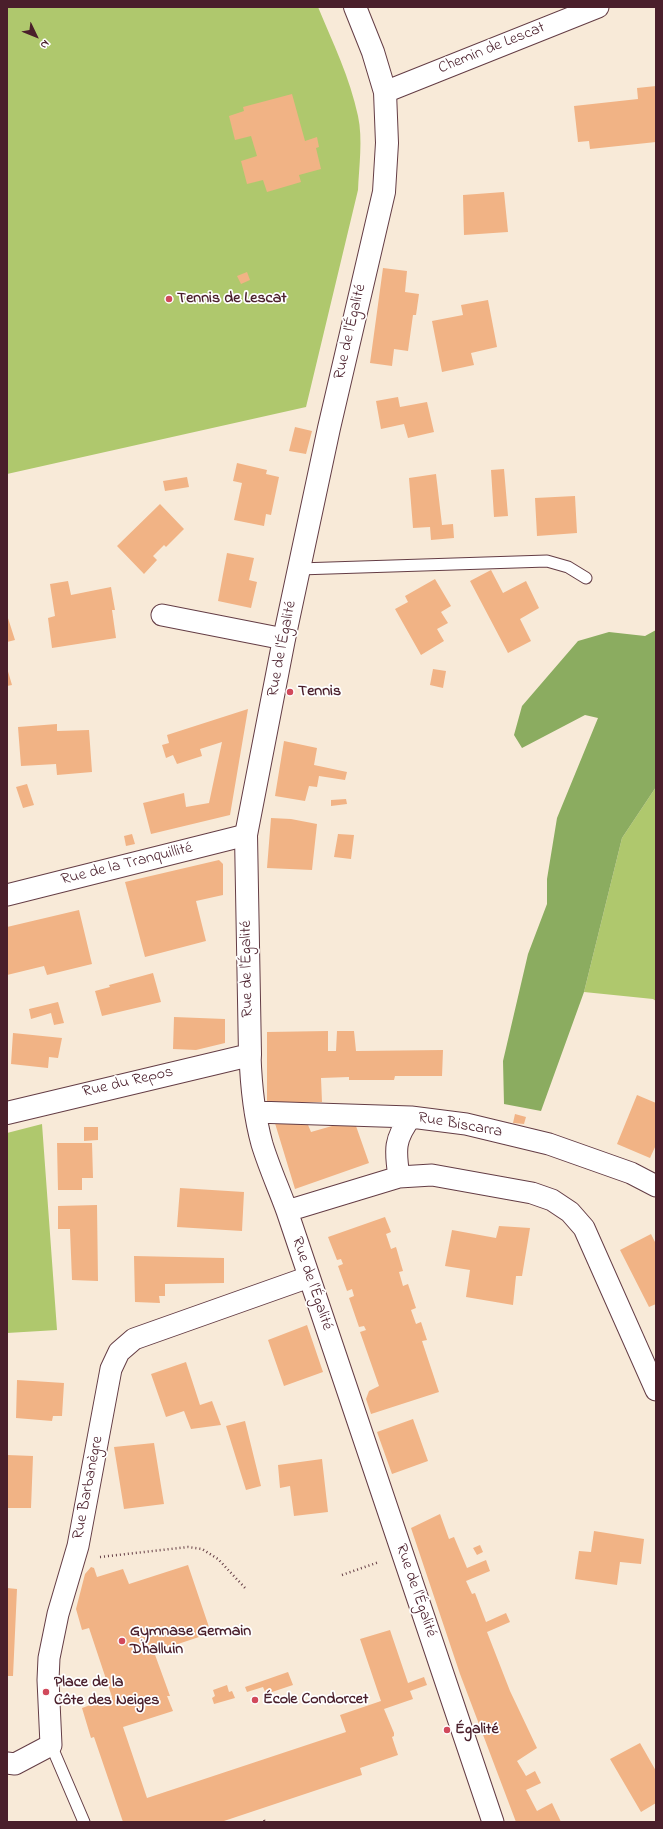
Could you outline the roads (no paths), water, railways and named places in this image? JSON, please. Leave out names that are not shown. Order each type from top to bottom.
[{"type":"street","name":"Rue de l'Égalité","points":[[355,7],[373,52],[385,92],[387,143],[384,192],[329,428],[284,639],[246,835],[251,1085],[262,1144],[287,1211],[493,1822]]},
{"type":"street","name":"Chemin de Lescat","points":[[385,92],[598,7]]},
{"type":"street","points":[[162,615],[284,639]]},
{"type":"street","name":"Rue de la Tranquillité","points":[[7,895],[246,835]]},
{"type":"street","name":"Rue du Repos","points":[[7,1112],[250,1055]]},
{"type":"street","name":"Rue Biscarra","points":[[255,1112],[411,1117],[466,1124],[549,1144],[630,1173],[656,1186]]},
{"type":"street","points":[[399,1177],[396,1144],[401,1129],[411,1117]]},
{"type":"street","points":[[287,1211],[399,1177],[432,1175],[532,1193],[552,1200],[570,1212],[584,1228],[656,1390]]},
{"type":"street","name":"Rue Barbanègre","points":[[51,1745],[48,1680],[49,1658],[58,1614],[74,1560],[111,1369],[119,1352],[134,1339],[309,1277]]},
{"type":"street","points":[[7,1763],[15,1764],[51,1745]]},
{"type":"lane","points":[[299,568],[547,561],[568,567],[586,578]]},
{"type":"lane","name":"Rue Barbanègre","points":[[51,1745],[84,1822]]},
{"type":"place","name":"Tennis de Lescat","points":[[169,299]]},
{"type":"place","name":"Tennis","points":[[290,692]]},
{"type":"place","name":"Gymnase Germain Dhalluin","points":[[122,1641]]},
{"type":"place","name":"Place de la Côte des Neiges","points":[[46,1692]]},
{"type":"place","name":"École Condorcet","points":[[255,1700]]},
{"type":"place","name":"Égalité","points":[[447,1730]]}]
